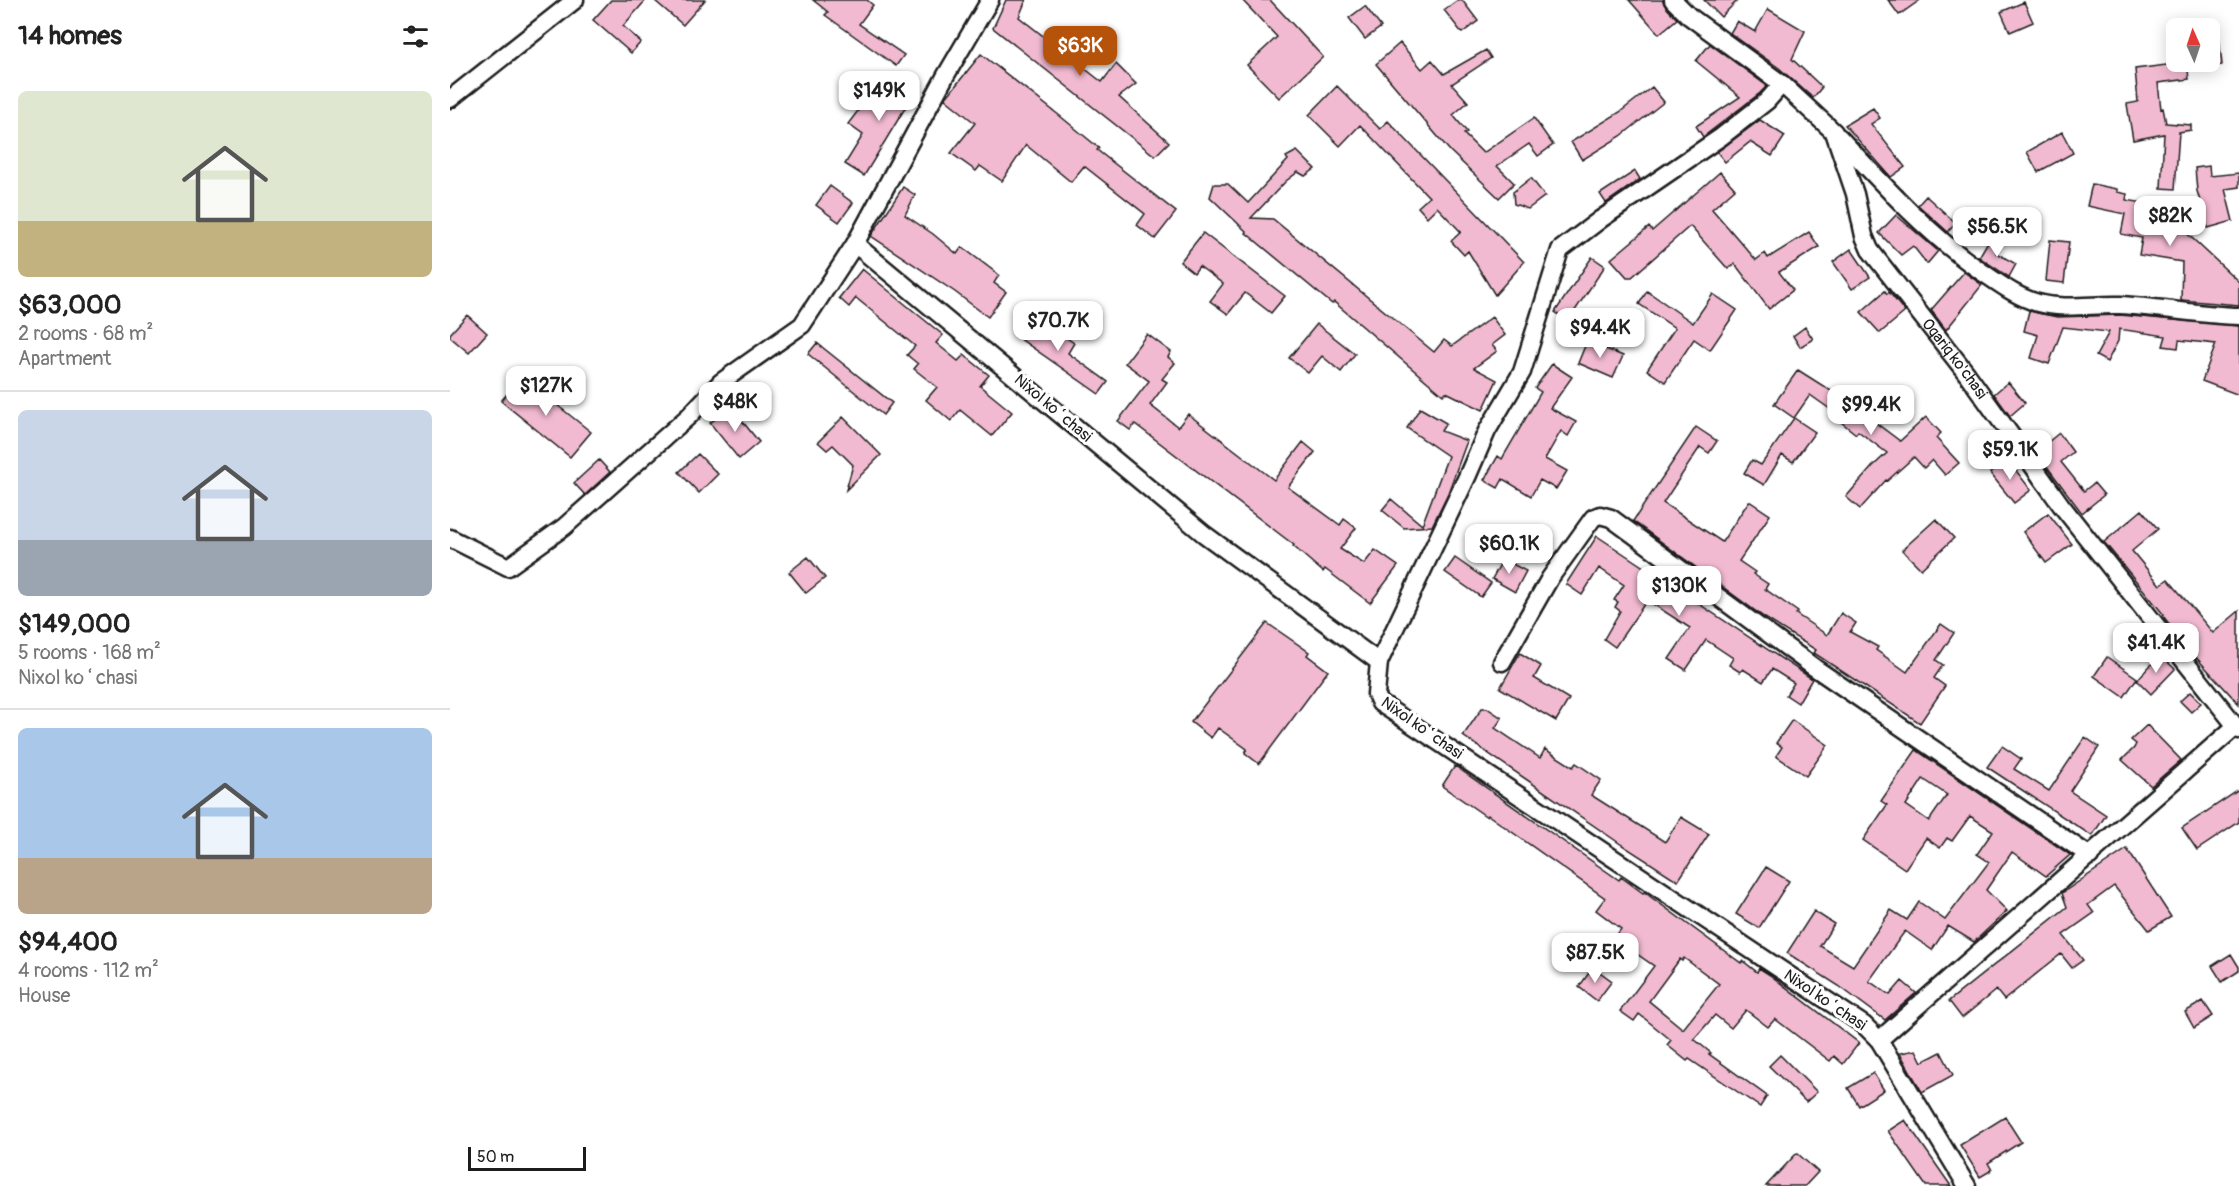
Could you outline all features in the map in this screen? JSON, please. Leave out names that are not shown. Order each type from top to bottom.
[{"type":"street","points":[[450,99],[575,0]]},
{"type":"street","points":[[450,538],[508,567],[564,527],[688,416],[721,382],[802,325],[855,244],[946,75],[990,0]]},
{"type":"street","name":"Oqariq ko'chasi","points":[[1673,0],[1689,16],[1782,84],[1834,132],[1855,194],[1864,236],[1870,250],[1967,374],[2061,505],[2238,728]]},
{"type":"street","points":[[1379,662],[1487,430],[1522,372],[1560,250],[1601,219],[1721,137],[1767,101],[1782,84]]},
{"type":"street","points":[[1834,132],[1900,203],[1950,249],[2013,293],[2039,303],[2066,307],[2118,305],[2239,316]]},
{"type":"street","name":"Nixol koʻchasi","points":[[855,244],[1204,534],[1379,662],[1376,694],[1380,703],[1864,1024],[1879,1040],[1967,1186]]},
{"type":"street","points":[[1502,662],[1550,578],[1593,518],[1600,515],[1611,518],[1815,668],[2090,856]]},
{"type":"street","points":[[1879,1040],[2238,728]]},
{"type":"building","points":[[611,0],[646,0],[623,26],[641,42],[631,53],[593,20]]},
{"type":"building","points":[[654,0],[705,0],[683,25]]},
{"type":"building","points":[[813,0],[867,0],[873,5],[859,24],[904,55],[896,66],[825,15],[828,12]]},
{"type":"building","points":[[1006,0],[1026,0],[1019,17],[1102,82],[1116,64],[1136,84],[1119,97],[1169,142],[1155,156],[993,28]]},
{"type":"building","points":[[1242,0],[1270,0],[1323,57],[1279,98],[1247,65],[1277,37]]},
{"type":"building","points":[[1458,0],[1462,0],[1478,21],[1462,33],[1444,10]]},
{"type":"building","points":[[1629,0],[1662,0],[1677,19],[1659,34]]},
{"type":"building","points":[[1704,0],[1738,0],[1721,17]]},
{"type":"building","points":[[1888,0],[1920,0],[1899,15]]},
{"type":"building","points":[[2024,2],[2033,22],[2010,32],[2001,12]]},
{"type":"building","points":[[1365,6],[1381,27],[1365,39],[1349,18]]},
{"type":"building","points":[[1768,9],[1805,31],[1792,59],[1822,87],[1813,98],[1779,68],[1730,33],[1737,21],[1755,32]]},
{"type":"building","points":[[1400,43],[1422,69],[1432,60],[1444,74],[1486,50],[1491,58],[1452,84],[1468,102],[1453,115],[1467,132],[1464,134],[1483,153],[1534,118],[1553,145],[1538,156],[1529,144],[1497,166],[1514,183],[1499,198],[1450,151],[1376,64]]},
{"type":"building","points":[[1710,44],[1767,86],[1703,137],[1696,126],[1740,97],[1696,61]]},
{"type":"building","points":[[981,54],[1176,212],[1155,239],[1137,225],[1145,214],[1084,166],[1071,182],[1026,145],[1002,181],[980,166],[976,171],[951,153],[975,123],[945,99]]},
{"type":"building","points":[[2166,65],[2166,72],[2188,72],[2189,79],[2158,83],[2161,109],[2163,108],[2166,123],[2191,125],[2191,130],[2179,132],[2175,189],[2161,188],[2164,134],[2133,140],[2127,104],[2138,102],[2135,69]]},
{"type":"building","points":[[900,74],[919,85],[864,176],[845,164],[863,135],[848,124],[869,96],[878,103]]},
{"type":"building","points":[[1337,86],[1380,129],[1388,121],[1524,262],[1495,295],[1468,251],[1464,255],[1451,241],[1461,232],[1437,207],[1427,217],[1418,207],[1429,197],[1360,125],[1340,146],[1309,115]]},
{"type":"building","points":[[1652,87],[1664,102],[1621,136],[1582,160],[1571,142],[1620,112]]},
{"type":"building","points":[[1873,108],[1880,118],[1871,124],[1905,167],[1891,177],[1845,125]]},
{"type":"building","points":[[1760,120],[1785,136],[1772,156],[1750,142],[1725,162],[1717,152]]},
{"type":"building","points":[[2062,132],[2073,153],[2038,172],[2027,152]]},
{"type":"building","points":[[1297,151],[1315,169],[1305,176],[1298,172],[1286,181],[1251,218],[1273,219],[1434,352],[1444,340],[1452,346],[1492,317],[1505,335],[1492,345],[1497,351],[1474,368],[1497,380],[1483,410],[1446,392],[1443,395],[1334,302],[1332,304],[1246,233],[1210,197],[1214,184],[1228,184],[1248,203],[1288,160],[1286,157]]},
{"type":"building","points":[[2209,166],[2210,176],[2239,173],[2239,187],[2225,189],[2233,221],[2208,228],[2197,191],[2195,168]]},
{"type":"building","points":[[1635,171],[1640,179],[1606,203],[1600,194]]},
{"type":"building","points":[[1720,172],[1735,189],[1712,209],[1756,260],[1765,253],[1768,258],[1809,232],[1819,247],[1779,272],[1793,290],[1769,309],[1735,264],[1728,269],[1690,226],[1632,277],[1627,277],[1611,259],[1649,227],[1652,231]]},
{"type":"building","points":[[1531,178],[1545,196],[1528,209],[1514,204],[1513,192]]},
{"type":"building","points":[[2092,184],[2117,189],[2117,192],[2127,194],[2126,200],[2155,205],[2162,210],[2239,282],[2239,305],[2181,300],[2182,262],[2139,255],[2142,238],[2121,234],[2125,214],[2087,206]]},
{"type":"building","points":[[830,186],[853,203],[839,222],[816,205]]},
{"type":"building","points":[[903,187],[915,195],[905,215],[957,254],[962,247],[999,275],[994,283],[1006,292],[988,317],[871,236]]},
{"type":"building","points":[[1926,196],[1956,223],[1948,232],[1918,205]]},
{"type":"building","points":[[1896,215],[1938,251],[1927,264],[1913,246],[1901,255],[1879,233]]},
{"type":"building","points":[[1203,233],[1285,296],[1271,313],[1245,293],[1228,314],[1210,301],[1223,284],[1199,266],[1194,273],[1180,262]]},
{"type":"building","points":[[1990,238],[2001,244],[1996,253],[2016,264],[2009,277],[1979,257]]},
{"type":"building","points":[[2050,240],[2069,242],[2064,283],[2046,281]]},
{"type":"building","points":[[1851,249],[1870,277],[1852,289],[1833,262]]},
{"type":"building","points":[[1592,257],[1605,266],[1568,321],[1555,312]]},
{"type":"building","points":[[862,269],[943,335],[936,343],[958,361],[964,355],[989,375],[980,386],[1012,412],[992,436],[960,410],[951,421],[926,400],[937,387],[914,369],[918,364],[907,355],[915,346],[856,298],[849,307],[839,298]]},
{"type":"building","points":[[1964,272],[1982,285],[1946,330],[1931,310]]},
{"type":"building","points":[[1647,291],[1693,323],[1713,294],[1737,310],[1710,350],[1694,339],[1665,382],[1647,370],[1675,328],[1639,304]]},
{"type":"building","points":[[1885,291],[1887,294],[1889,292],[1905,312],[1880,333],[1861,312]]},
{"type":"building","points":[[2029,311],[2057,317],[2120,315],[2239,326],[2239,395],[2202,381],[2216,344],[2179,340],[2178,348],[2163,346],[2166,336],[2119,329],[2118,341],[2107,362],[2096,356],[2109,332],[2063,327],[2049,364],[2031,358],[2038,335],[2024,331]]},
{"type":"building","points":[[1031,314],[1074,343],[1068,353],[1108,382],[1099,394],[1016,336]]},
{"type":"building","points":[[467,315],[487,333],[469,353],[450,337],[450,334]]},
{"type":"building","points":[[1317,324],[1355,354],[1341,372],[1322,356],[1308,373],[1289,358]]},
{"type":"building","points":[[1805,327],[1813,339],[1800,347],[1793,336]]},
{"type":"building","points":[[1147,334],[1171,352],[1168,357],[1175,363],[1162,379],[1167,382],[1150,405],[1178,427],[1188,414],[1274,480],[1303,442],[1315,452],[1288,487],[1340,525],[1344,519],[1356,528],[1340,549],[1364,564],[1375,550],[1398,566],[1370,603],[1325,569],[1323,572],[1294,545],[1135,424],[1130,430],[1118,421],[1149,381],[1125,363]]},
{"type":"building","points":[[1587,341],[1623,356],[1613,378],[1578,363]]},
{"type":"building","points":[[817,343],[892,403],[883,415],[808,354]]},
{"type":"building","points":[[1552,364],[1572,377],[1550,408],[1576,422],[1568,436],[1561,431],[1545,459],[1567,471],[1556,489],[1540,480],[1531,496],[1503,479],[1498,488],[1484,480],[1498,456],[1502,459],[1541,392],[1535,388]]},
{"type":"building","points":[[1798,370],[1844,399],[1900,441],[1926,417],[1941,433],[1936,438],[1959,463],[1945,475],[1932,460],[1924,468],[1914,457],[1886,480],[1860,509],[1846,497],[1887,453],[1858,431],[1856,434],[1841,422],[1844,419],[1810,395],[1794,418],[1774,404]]},
{"type":"building","points":[[522,377],[591,432],[570,457],[501,401]]},
{"type":"building","points":[[2008,382],[2025,403],[2010,416],[1994,394]]},
{"type":"building","points":[[731,407],[759,442],[739,459],[710,423]]},
{"type":"building","points":[[1420,408],[1446,423],[1441,431],[1467,441],[1448,493],[1432,526],[1404,528],[1382,510],[1391,499],[1422,525],[1448,456],[1407,428]]},
{"type":"building","points":[[843,417],[881,455],[846,490],[853,465],[833,445],[827,450],[818,442]]},
{"type":"building","points":[[1794,418],[1815,432],[1793,462],[1782,455],[1764,485],[1744,473],[1752,460],[1761,465]]},
{"type":"building","points":[[1696,427],[1717,441],[1709,453],[1700,447],[1663,503],[1722,542],[1749,501],[1770,515],[1739,561],[1768,584],[1765,589],[1798,612],[1796,614],[1827,635],[1841,613],[1856,623],[1850,632],[1878,647],[1876,650],[1907,672],[1941,624],[1954,633],[1936,660],[1943,665],[1934,678],[1945,686],[1920,723],[1814,653],[1816,650],[1765,618],[1633,521]]},
{"type":"building","points":[[2059,433],[2073,452],[2061,462],[2084,491],[2094,483],[2104,495],[2082,513],[2036,452]]},
{"type":"building","points":[[698,454],[718,474],[699,493],[679,472]]},
{"type":"building","points":[[2007,459],[2031,490],[2014,503],[1990,473]]},
{"type":"building","points":[[599,460],[610,472],[585,495],[574,483]]},
{"type":"building","points":[[2142,510],[2158,529],[2132,551],[2160,585],[2168,579],[2213,633],[2239,611],[2239,704],[2191,652],[2104,542]]},
{"type":"building","points":[[2048,513],[2072,544],[2046,563],[2023,532]]},
{"type":"building","points":[[1936,519],[1954,538],[1921,569],[1902,550]]},
{"type":"building","points":[[1597,536],[1812,679],[1798,703],[1786,695],[1794,683],[1772,669],[1763,682],[1743,669],[1740,672],[1729,665],[1733,658],[1706,640],[1686,670],[1669,659],[1690,628],[1647,600],[1615,647],[1604,639],[1620,611],[1615,607],[1618,602],[1614,600],[1624,585],[1599,568],[1582,595],[1566,584]]},
{"type":"building","points":[[808,557],[825,578],[806,593],[789,572]]},
{"type":"building","points":[[1455,558],[1491,583],[1481,597],[1445,572]]},
{"type":"building","points":[[1503,559],[1526,571],[1515,592],[1492,579]]},
{"type":"building","points":[[1267,623],[1309,652],[1307,655],[1328,671],[1259,764],[1245,753],[1247,749],[1218,728],[1211,738],[1191,722]]},
{"type":"building","points":[[1520,653],[1541,666],[1534,678],[1569,699],[1556,721],[1500,688]]},
{"type":"building","points":[[2160,655],[2175,669],[2151,694],[2137,680]]},
{"type":"building","points":[[2107,657],[2137,678],[2124,697],[2094,676]]},
{"type":"building","points":[[2190,692],[2201,703],[2191,712],[2180,701]]},
{"type":"building","points":[[1482,708],[1487,708],[1502,718],[1495,728],[1540,758],[1545,749],[1573,767],[1576,763],[1601,780],[1591,795],[1665,842],[1681,817],[1709,834],[1678,881],[1463,736]]},
{"type":"building","points":[[1792,720],[1828,745],[1806,776],[1776,756],[1782,747],[1776,743]]},
{"type":"building","points":[[2147,725],[2181,760],[2151,786],[2122,760],[2136,744],[2131,740]]},
{"type":"building","points":[[2085,737],[2099,747],[2070,791],[2106,815],[2092,836],[1987,767],[2002,746],[2021,759],[2014,769],[2049,791]]},
{"type":"building","points":[[1916,750],[2070,855],[2046,876],[2012,852],[1986,890],[2007,911],[1974,942],[1948,926],[1932,950],[1905,931],[1869,981],[1890,995],[1902,981],[1916,993],[1885,1020],[1839,986],[1787,953],[1814,911],[1834,924],[1820,946],[1853,966],[1891,910],[1907,920],[1919,902],[1945,920],[1989,862],[1977,854],[1993,831],[1970,816],[1952,841],[1947,838],[1940,848],[1926,838],[1905,869],[1863,840],[1887,805],[1881,801]],"holes":[[[1923,779],[1947,795],[1929,821],[1906,805]]]},
{"type":"building","points":[[1455,766],[1619,880],[1621,877],[1644,892],[1741,963],[1743,961],[1757,972],[1759,968],[1770,975],[1859,1043],[1843,1064],[1834,1056],[1830,1061],[1775,1019],[1768,1027],[1746,1010],[1731,1028],[1715,1015],[1694,1039],[1711,1053],[1709,1054],[1767,1096],[1760,1107],[1689,1059],[1687,1061],[1667,1045],[1671,1040],[1639,1014],[1634,1021],[1620,1011],[1654,966],[1628,948],[1622,956],[1609,946],[1621,929],[1596,910],[1605,898],[1488,815],[1487,817],[1442,786]],"holes":[[[1684,958],[1719,984],[1683,1029],[1649,1001],[1680,959],[1682,961]]]},
{"type":"building","points":[[2239,790],[2239,822],[2197,850],[2182,828]]},
{"type":"building","points":[[2127,849],[2171,917],[2149,930],[2114,886],[2088,905],[2094,913],[2063,935],[2083,960],[2072,968],[2061,954],[2004,1000],[1996,990],[1962,1018],[1949,1001],[2067,907],[2062,893]]},
{"type":"building","points":[[1766,867],[1789,881],[1759,928],[1736,914]]},
{"type":"building","points":[[2231,954],[2239,971],[2222,982],[2212,966]]},
{"type":"building","points":[[1593,967],[1612,981],[1597,1001],[1579,987]]},
{"type":"building","points":[[2203,1001],[2213,1016],[2194,1028],[2185,1012]]},
{"type":"building","points":[[1916,1050],[1922,1062],[1941,1052],[1953,1075],[1922,1092],[1900,1053]]},
{"type":"building","points":[[1780,1055],[1817,1092],[1806,1102],[1769,1066]]},
{"type":"building","points":[[1873,1073],[1884,1090],[1859,1106],[1848,1088]]},
{"type":"building","points":[[2005,1117],[2021,1142],[1988,1163],[1992,1170],[1980,1177],[1960,1145]]},
{"type":"building","points":[[1905,1120],[1951,1186],[1926,1186],[1888,1131]]},
{"type":"building","points":[[1797,1153],[1818,1172],[1805,1186],[1766,1186]]}]
